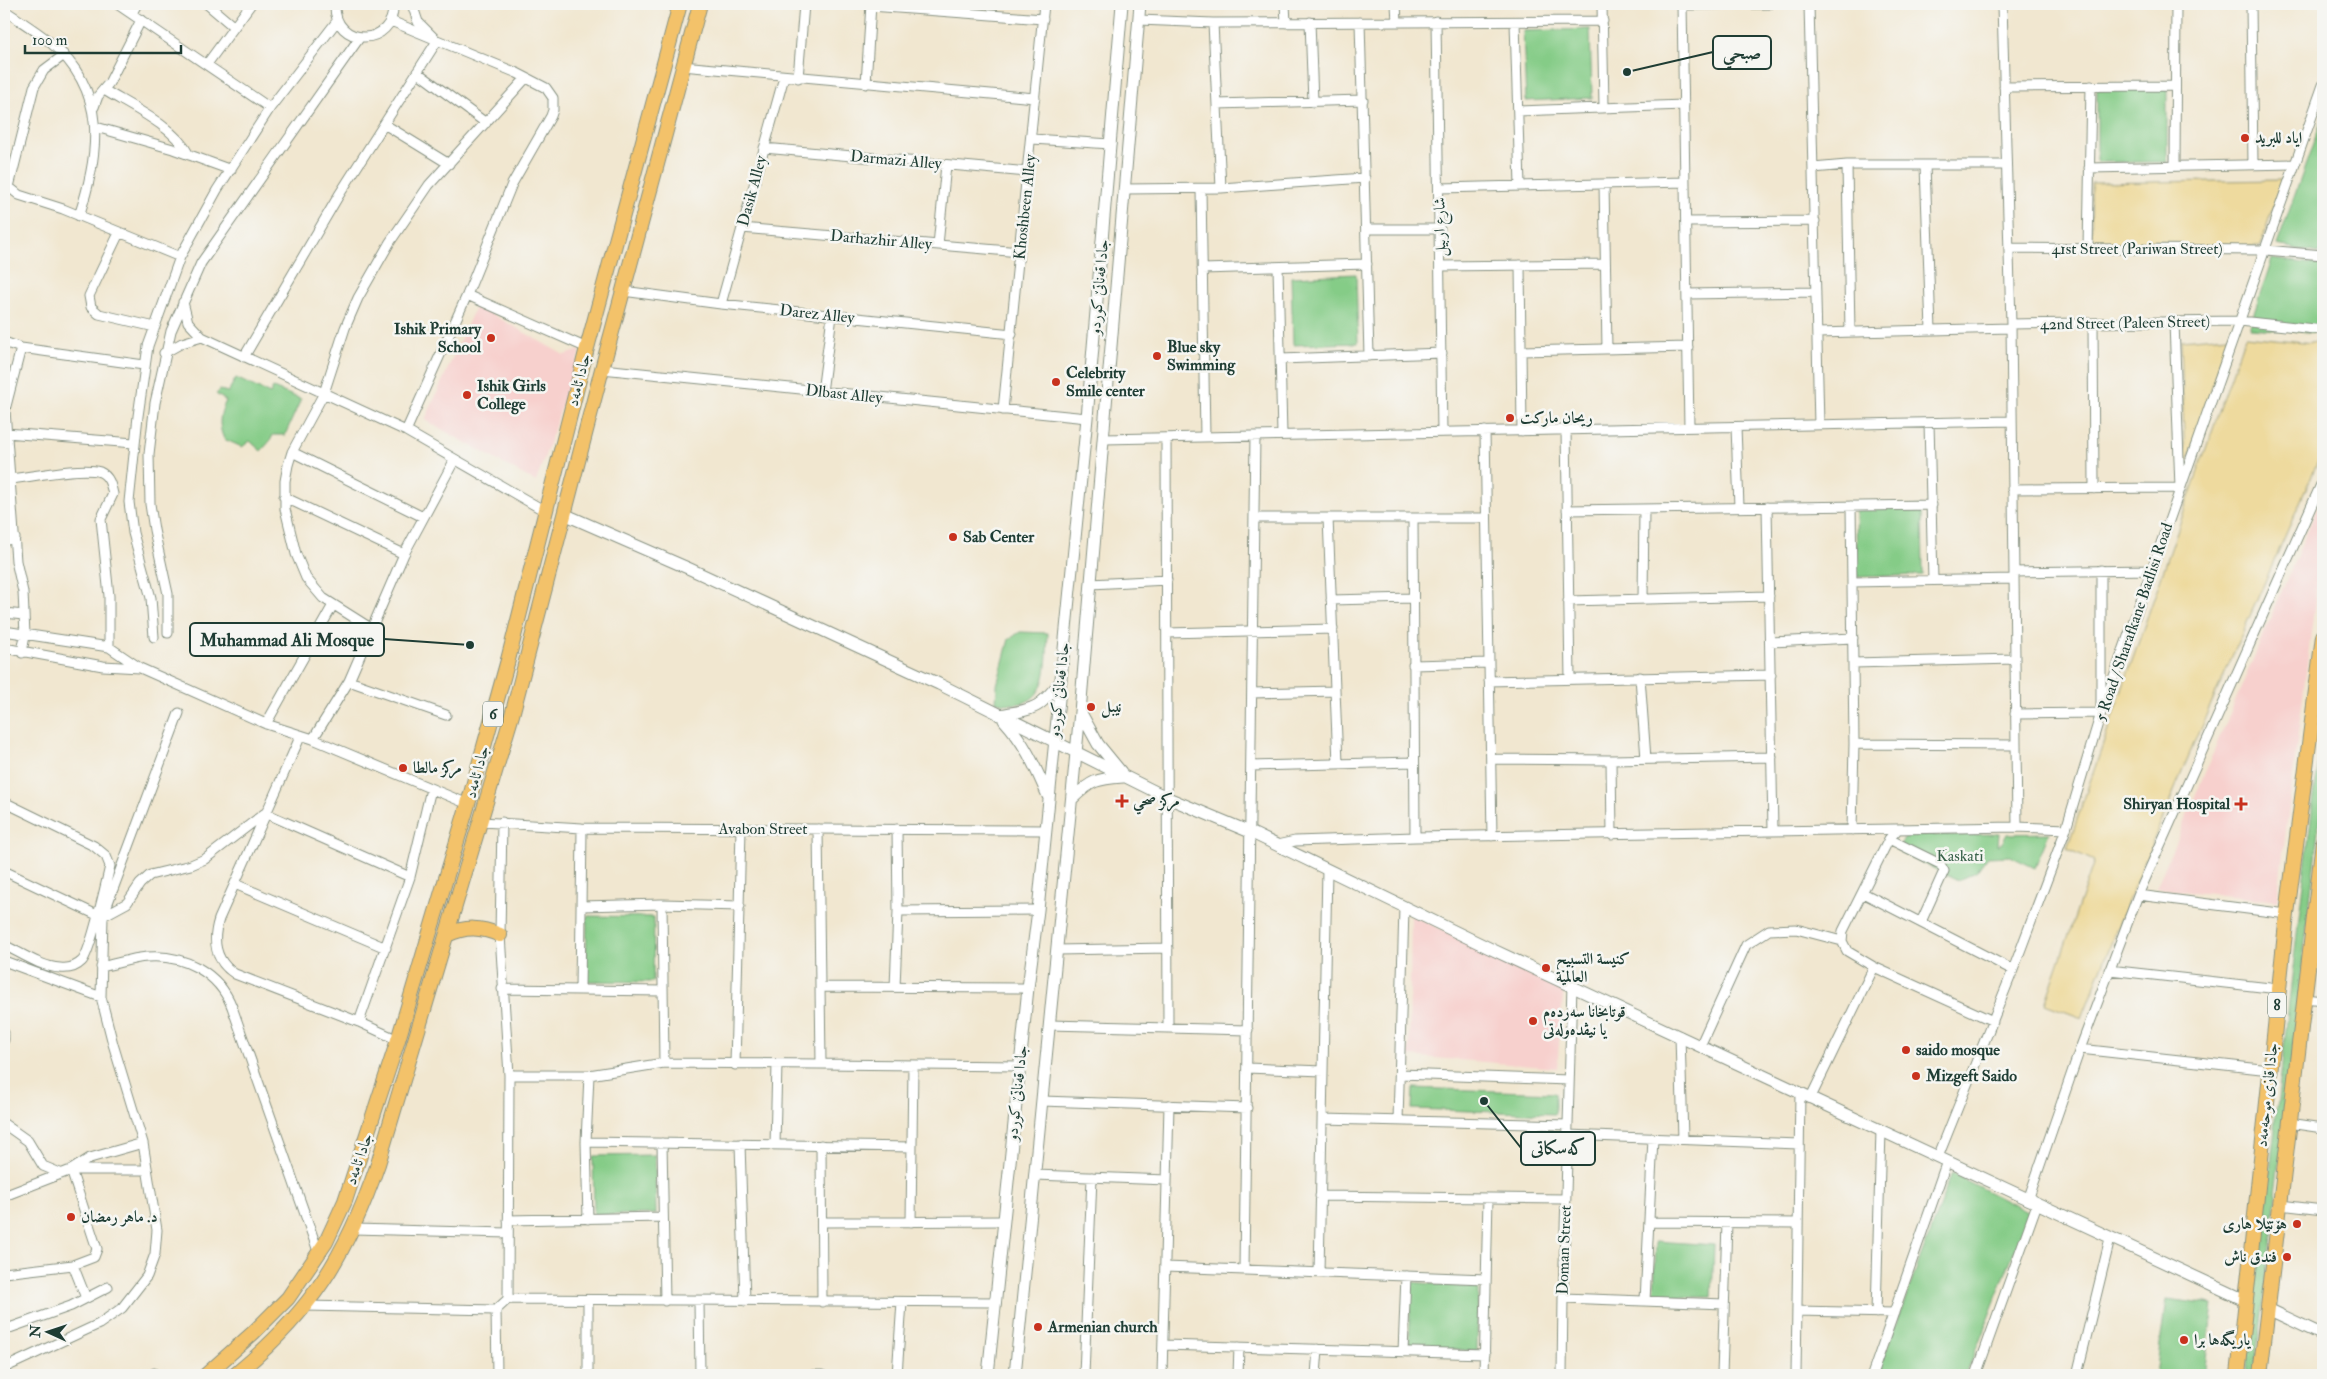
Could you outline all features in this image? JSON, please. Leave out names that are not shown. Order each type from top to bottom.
[{"type":"main road","name":"جادا ئامەد","points":[[206,1375],[271,1316],[303,1278],[319,1254],[345,1201],[398,1040],[468,804],[508,660],[587,348],[680,4]]},
{"type":"main road","name":"جادا ئامەد","points":[[235,1375],[306,1306],[338,1260],[354,1229],[378,1164],[512,715],[622,291],[700,4]]},
{"type":"main road","points":[[631,186],[649,190]]},
{"type":"main road","points":[[622,218],[641,224]]},
{"type":"main road","name":"جادا قازی موحەمەد","points":[[2238,1375],[2287,914],[2323,636]]},
{"type":"main road","name":"جادا قازی موحەمەد","points":[[2260,1375],[2304,998],[2317,937],[2323,841]]},
{"type":"main road","points":[[447,935],[468,928],[478,928],[500,935]]},
{"type":"street","points":[[117,4],[270,108]]},
{"type":"street","points":[[132,13],[137,4]]},
{"type":"street","points":[[207,4],[234,26]]},
{"type":"street","points":[[207,64],[251,4]]},
{"type":"street","points":[[335,4],[337,21],[345,31],[360,38],[378,34],[391,21],[393,4]]},
{"type":"street","points":[[412,4],[418,22],[437,41]]},
{"type":"street","points":[[798,78],[804,4]]},
{"type":"street","name":"Khoshbeen Alley","points":[[1003,410],[1032,139],[1044,4]]},
{"type":"street","name":"جادا قەناتێ کوردو","points":[[988,1375],[1028,988],[1038,910],[1087,418],[1122,4]]},
{"type":"street","name":"جادا قەناتێ کوردو","points":[[1015,1375],[1080,712],[1140,4]]},
{"type":"street","points":[[1285,4],[1286,23]]},
{"type":"street","points":[[1396,4],[1398,22]]},
{"type":"street","points":[[1602,4],[1604,106]]},
{"type":"street","points":[[1689,427],[1682,4],[1769,4]]},
{"type":"street","points":[[1809,4],[1819,425]]},
{"type":"street","points":[[2002,4],[2009,248],[2017,827]]},
{"type":"street","points":[[2175,166],[2176,4]]},
{"type":"street","points":[[2250,4],[2253,165]]},
{"type":"street","points":[[866,84],[871,5],[961,8],[1043,19]]},
{"type":"street","points":[[4,10],[64,55],[76,71],[94,107],[96,127],[90,181],[80,216]]},
{"type":"street","points":[[94,107],[141,20]]},
{"type":"street","points":[[1139,20],[1213,23],[1603,21]]},
{"type":"street","points":[[154,637],[151,598],[133,533],[129,502],[144,365],[155,327],[180,257],[217,190],[270,108],[337,21]]},
{"type":"street","points":[[391,21],[526,78],[550,92],[554,104],[553,110],[519,170],[467,295],[406,432]]},
{"type":"street","name":"شارع اربيل","points":[[1436,21],[1440,188],[1442,432]]},
{"type":"street","points":[[1310,22],[1313,102]]},
{"type":"street","points":[[1360,22],[1369,356]]},
{"type":"street","points":[[1515,22],[1520,186]]},
{"type":"street","points":[[1213,23],[1221,188]]},
{"type":"street","points":[[168,633],[168,594],[154,530],[149,479],[151,428],[164,353],[183,302],[201,263],[360,38]]},
{"type":"street","points":[[244,357],[339,195],[437,41]]},
{"type":"street","points":[[9,187],[34,87],[44,70],[64,55]]},
{"type":"street","points":[[682,66],[784,77],[1035,98]]},
{"type":"street","points":[[417,72],[486,123]]},
{"type":"street","name":"Dasik Alley","points":[[721,304],[784,77]]},
{"type":"street","points":[[372,629],[333,605],[314,589],[300,567],[284,497],[285,481],[292,452],[324,393],[345,328],[373,270],[429,185],[526,78]]},
{"type":"street","name":"5 Road / Sharafkane Badlisi Road","points":[[1872,1375],[1894,1313],[1942,1159],[2066,829],[2102,713],[2323,85]]},
{"type":"street","points":[[2088,248],[2091,86]]},
{"type":"street","points":[[2004,87],[2175,86]]},
{"type":"street","points":[[104,90],[168,130],[184,145],[189,154]]},
{"type":"street","points":[[1217,104],[1363,100]]},
{"type":"street","points":[[1518,111],[1604,106],[1684,105]]},
{"type":"street","points":[[384,124],[449,164]]},
{"type":"street","points":[[96,127],[189,154],[231,170]]},
{"type":"street","points":[[1032,139],[1111,144]]},
{"type":"street","name":"Darmazi Alley","points":[[764,148],[1028,172]]},
{"type":"street","points":[[2089,168],[2295,164]]},
{"type":"street","points":[[938,245],[946,165]]},
{"type":"street","points":[[1813,168],[1847,165],[2006,165]]},
{"type":"street","points":[[1847,165],[1850,332]]},
{"type":"street","points":[[1925,165],[1931,330]]},
{"type":"street","points":[[4,168],[9,187],[19,195],[80,216],[180,257]]},
{"type":"street","points":[[1125,189],[1201,189],[1364,178]]},
{"type":"street","points":[[1440,188],[1685,182]]},
{"type":"street","points":[[1604,184],[1607,349]]},
{"type":"street","points":[[1201,189],[1205,437]]},
{"type":"street","points":[[1686,222],[1815,221]]},
{"type":"street","name":"Darhazhir Alley","points":[[742,228],[1020,252]]},
{"type":"street","points":[[1366,228],[1440,229]]},
{"type":"street","points":[[119,233],[89,296],[91,307],[99,314],[155,327]]},
{"type":"street","name":"41st Street (Pariwan Street)","points":[[2009,248],[2266,250],[2323,255]]},
{"type":"street","points":[[1202,269],[1367,264]]},
{"type":"street","points":[[1441,266],[1605,264]]},
{"type":"street","points":[[1520,265],[1522,431]]},
{"type":"street","points":[[1278,267],[1282,435]]},
{"type":"street","name":"Darez Alley","points":[[622,291],[721,304],[1012,334]]},
{"type":"street","points":[[1687,294],[1816,292]]},
{"type":"street","points":[[467,295],[587,348]]},
{"type":"street","points":[[183,302],[188,322],[202,338],[406,432],[455,458],[545,511]]},
{"type":"street","points":[[822,392],[832,316]]},
{"type":"street","name":"42nd Street (Paleen Street)","points":[[1817,333],[2092,323],[2240,321],[2323,330]]},
{"type":"street","points":[[2012,490],[2180,488],[2174,322]]},
{"type":"street","points":[[2092,323],[2094,489]]},
{"type":"street","points":[[164,353],[182,343],[202,338]]},
{"type":"street","points":[[4,342],[21,348],[144,365]]},
{"type":"street","points":[[1521,351],[1688,347]]},
{"type":"street","points":[[21,348],[4,410],[24,615],[25,635],[22,653]]},
{"type":"street","points":[[1281,359],[1442,354]]},
{"type":"street","name":"Dlbast Alley","points":[[602,369],[1087,418]]},
{"type":"street","points":[[1104,439],[2012,421]]},
{"type":"street","points":[[1929,423],[1933,580]]},
{"type":"street","points":[[1736,426],[1739,508]]},
{"type":"street","points":[[1566,430],[1570,678]]},
{"type":"street","points":[[1485,431],[1492,836]]},
{"type":"street","points":[[6,433],[134,443]]},
{"type":"street","points":[[1244,1270],[1255,436]]},
{"type":"street","points":[[1166,438],[1168,1028]]},
{"type":"street","points":[[292,452],[422,517]]},
{"type":"street","points":[[313,739],[349,681],[404,554],[455,458]]},
{"type":"street","points":[[11,479],[86,470],[101,473],[108,478],[113,494],[101,519],[109,596],[109,647]]},
{"type":"street","points":[[1976,1375],[2080,1049],[2138,895],[2323,480]]},
{"type":"street","points":[[284,497],[404,554]]},
{"type":"street","points":[[1567,510],[1932,505]]},
{"type":"street","points":[[1851,506],[1854,744],[1852,830]]},
{"type":"street","points":[[1767,507],[1773,831]]},
{"type":"street","points":[[1643,599],[1644,509]]},
{"type":"street","points":[[564,514],[690,569],[939,684],[1168,798],[1250,832],[1404,908],[2247,1301]]},
{"type":"street","points":[[1254,518],[1486,518]]},
{"type":"street","points":[[1328,518],[1338,763]]},
{"type":"street","points":[[1413,518],[1415,837]]},
{"type":"street","points":[[4,541],[15,538]]},
{"type":"street","points":[[1852,582],[1933,580],[2101,570],[2152,570]]},
{"type":"street","points":[[2015,714],[2102,713],[2101,570]]},
{"type":"street","points":[[1091,584],[1167,580]]},
{"type":"street","points":[[151,598],[168,594]]},
{"type":"street","points":[[1568,601],[1769,596]]},
{"type":"street","points":[[1332,600],[1413,598]]},
{"type":"street","points":[[266,724],[333,605]]},
{"type":"street","points":[[4,613],[24,615]]},
{"type":"street","points":[[1168,634],[1333,629]]},
{"type":"street","points":[[4,631],[109,647],[140,668],[266,724],[313,739],[468,804]]},
{"type":"street","points":[[1770,642],[1853,638]]},
{"type":"street","points":[[4,648],[22,653],[103,666],[140,668]]},
{"type":"street","points":[[1853,663],[2015,659]]},
{"type":"street","points":[[1413,665],[1489,663]]},
{"type":"street","points":[[1489,681],[1771,674]]},
{"type":"street","points":[[1640,677],[1646,759]]},
{"type":"street","points":[[349,681],[446,714]]},
{"type":"street","points":[[999,715],[1032,710],[1043,703],[1061,681]]},
{"type":"street","points":[[1252,693],[1335,691]]},
{"type":"street","points":[[1080,712],[1098,744],[1125,777]]},
{"type":"street","points":[[4,944],[49,966],[67,969],[83,960],[179,713]]},
{"type":"street","points":[[999,715],[1020,737],[1030,754],[1049,799]]},
{"type":"street","points":[[301,736],[265,813],[216,929],[217,950],[226,968],[235,974],[359,1022],[398,1040]]},
{"type":"street","points":[[1854,744],[2016,745]]},
{"type":"street","points":[[1491,759],[1611,760],[1772,757]]},
{"type":"street","points":[[1611,760],[1612,835]]},
{"type":"street","points":[[1251,766],[1414,762]]},
{"type":"street","points":[[1072,799],[1085,786],[1099,779],[1125,777]]},
{"type":"street","points":[[359,1022],[410,877],[431,789]]},
{"type":"street","points":[[4,802],[94,846],[106,856],[110,866],[100,915],[102,997],[113,1044],[143,1143],[157,1230],[155,1254],[147,1276],[122,1308],[99,1324],[4,1368]]},
{"type":"street","points":[[4,871],[100,915],[127,903],[140,884],[150,875],[191,865],[204,859],[265,813]]},
{"type":"street","points":[[265,813],[410,877]]},
{"type":"street","name":"Avabon Street","points":[[481,822],[582,828],[1045,830]]},
{"type":"street","points":[[502,822],[500,935],[509,1075],[508,1300]]},
{"type":"street","points":[[1277,845],[1295,841],[1415,837],[2017,827],[2066,829]]},
{"type":"street","points":[[580,990],[582,828]]},
{"type":"street","points":[[735,1065],[741,828]]},
{"type":"street","points":[[818,829],[821,1064]]},
{"type":"street","points":[[895,987],[898,911],[897,829]]},
{"type":"street","points":[[1898,829],[1889,840],[1843,931],[1842,941],[1847,951],[1874,967],[1993,1021]]},
{"type":"street","points":[[1889,840],[1940,864],[1944,871],[1921,922]]},
{"type":"street","points":[[1319,1273],[1327,870]]},
{"type":"street","points":[[235,884],[386,948]]},
{"type":"street","points":[[1863,892],[2013,970]]},
{"type":"street","points":[[2138,895],[2287,914]]},
{"type":"street","points":[[581,906],[662,904],[740,906]]},
{"type":"street","points":[[662,904],[664,1063]]},
{"type":"street","points":[[1398,1121],[1404,908]]},
{"type":"street","points":[[898,911],[1038,910]]},
{"type":"street","points":[[1700,1046],[1746,944],[1770,930],[1796,929],[1842,941]]},
{"type":"street","points":[[1057,950],[1168,948]]},
{"type":"street","points":[[101,967],[146,957],[170,958],[202,970],[221,986],[232,1007],[319,1254]]},
{"type":"street","points":[[4,961],[102,997]]},
{"type":"street","points":[[1812,1097],[1874,967]]},
{"type":"street","points":[[2110,970],[2279,989]]},
{"type":"street","name":"Doman Street","points":[[1562,1375],[1562,1298],[1572,986]]},
{"type":"street","points":[[820,987],[1028,988]]},
{"type":"street","points":[[502,989],[663,991]]},
{"type":"street","points":[[2304,998],[2323,1000]]},
{"type":"street","points":[[1050,1025],[1248,1030]]},
{"type":"street","points":[[4,1033],[4,1040]]},
{"type":"street","points":[[1680,1036],[1683,1140]]},
{"type":"street","points":[[2080,1049],[2270,1070]]},
{"type":"street","points":[[509,1075],[590,1075],[664,1063],[1020,1066]]},
{"type":"street","points":[[775,1145],[777,1064]]},
{"type":"street","points":[[911,1222],[913,1065]]},
{"type":"street","points":[[1248,1068],[1323,1071]]},
{"type":"street","points":[[1400,1074],[1569,1080]]},
{"type":"street","points":[[588,1219],[586,1142],[590,1075]]},
{"type":"street","points":[[1796,1375],[1800,1092]]},
{"type":"street","points":[[1042,1101],[1247,1108]]},
{"type":"street","points":[[1162,1375],[1168,1105]]},
{"type":"street","points":[[1322,1119],[1567,1130],[1683,1140],[1798,1144]]},
{"type":"street","points":[[2289,1123],[2323,1128]]},
{"type":"street","points":[[4,1124],[28,1141],[43,1166],[60,1173]]},
{"type":"street","points":[[1876,1313],[1881,1130]]},
{"type":"street","points":[[1646,1301],[1653,1138]]},
{"type":"street","points":[[586,1142],[912,1146]]},
{"type":"street","points":[[71,1170],[90,1158],[143,1143]]},
{"type":"street","points":[[662,1143],[665,1301]]},
{"type":"street","points":[[740,1144],[745,1301]]},
{"type":"street","points":[[821,1145],[822,1302]]},
{"type":"street","points":[[4,1196],[71,1170],[147,1170]]},
{"type":"street","points":[[4,1273],[74,1265],[91,1260],[97,1249],[71,1170]]},
{"type":"street","points":[[1035,1176],[1167,1180]]},
{"type":"street","points":[[1084,1375],[1092,1178]]},
{"type":"street","points":[[1320,1196],[1566,1199]]},
{"type":"street","points":[[1484,1375],[1488,1198]]},
{"type":"street","points":[[2280,1205],[2323,1210]]},
{"type":"street","points":[[508,1220],[663,1217]]},
{"type":"street","points":[[822,1222],[1004,1221]]},
{"type":"street","points":[[1649,1222],[1798,1223]]},
{"type":"street","points":[[1722,1375],[1727,1223]]},
{"type":"street","points":[[354,1229],[508,1233]]},
{"type":"street","points":[[2077,1375],[2110,1238]]},
{"type":"street","points":[[74,1265],[86,1298]]},
{"type":"street","points":[[1165,1267],[1486,1278]]},
{"type":"street","points":[[1403,1352],[1406,1276]]},
{"type":"street","points":[[4,1330],[86,1298],[108,1287]]},
{"type":"street","points":[[1562,1298],[1724,1304]]},
{"type":"street","points":[[306,1306],[496,1310],[508,1300],[995,1302]]},
{"type":"street","points":[[588,1301],[588,1375]]},
{"type":"street","points":[[699,1302],[700,1375]]},
{"type":"street","points":[[897,1375],[902,1302]]},
{"type":"street","points":[[2268,1309],[2323,1335]]},
{"type":"street","points":[[496,1310],[498,1375]]},
{"type":"street","points":[[1797,1311],[1894,1313]]},
{"type":"street","points":[[1163,1345],[1485,1354]]},
{"type":"street","points":[[1238,1375],[1239,1347]]},
{"type":"street","points":[[1316,1375],[1318,1350]]},
{"type":"street","points":[[813,1375],[820,1375]]},
{"type":"shaded area","points":[[476,305],[564,355],[581,350],[536,482],[425,420]]},
{"type":"shaded area","points":[[2323,494],[2323,538],[2277,901],[2156,888]]},
{"type":"shaded area","points":[[1411,915],[1564,987],[1557,1068],[1409,1056]]},
{"type":"green space","points":[[1590,29],[1592,98],[1526,101],[1523,31]]},
{"type":"green space","points":[[2097,89],[2167,89],[2167,162],[2097,162]]},
{"type":"green space","points":[[2323,116],[2323,254],[2277,245]]},
{"type":"green space","points":[[2272,259],[2323,265],[2323,333],[2249,328]]},
{"type":"green space","points":[[1356,274],[1358,343],[1293,345],[1291,277]]},
{"type":"green space","points":[[236,378],[270,394],[273,388],[301,399],[285,435],[273,435],[261,451],[250,441],[242,447],[224,439],[222,434],[220,420],[226,401],[216,394],[220,390],[228,392]]},
{"type":"green space","points":[[1922,507],[1923,575],[1857,577],[1856,508]]},
{"type":"green space","points":[[1020,632],[1048,633],[1045,675],[1035,695],[1026,702],[1013,704],[996,702],[997,685],[1009,639]]},
{"type":"green space","points":[[2323,729],[2323,788],[2255,1375],[2246,1375],[2302,890]]},
{"type":"green space","name":"Kaskati","points":[[2049,833],[2035,868],[2010,856],[1987,857],[1976,872],[1958,880],[1897,851],[1905,836],[1999,834],[1998,845],[2002,843],[2007,834]]},
{"type":"green space","points":[[587,916],[654,917],[653,982],[586,981]]},
{"type":"green space","points":[[1413,1088],[1555,1093],[1555,1114],[1412,1109]]},
{"type":"green space","points":[[655,1155],[656,1214],[594,1215],[593,1156]]},
{"type":"green space","points":[[1952,1173],[2029,1213],[1966,1375],[1877,1375]]},
{"type":"green space","points":[[1656,1241],[1714,1245],[1712,1297],[1654,1297]]},
{"type":"green space","points":[[1411,1282],[1478,1288],[1477,1351],[1409,1347]]},
{"type":"green space","name":"یاریگەها برا","points":[[2166,1299],[2213,1305],[2204,1375],[2156,1375]]},
{"type":"sand","points":[[2282,180],[2260,246],[2092,249],[2091,183]]},
{"type":"sand","points":[[2228,336],[2185,470],[2181,340]]},
{"type":"sand","points":[[2245,336],[2323,344],[2323,450],[2197,736],[2121,918],[2082,1018],[2045,1004],[2094,861],[2067,848]]},
{"type":"place","name":"صبحي","points":[[1627,72]]},
{"type":"place","name":"اياد للبريد","points":[[2245,138]]},
{"type":"place","name":"Ishik Primary School","points":[[491,338]]},
{"type":"place","name":"Blue sky Swimming","points":[[1157,356]]},
{"type":"place","name":"Celebrity Smile center","points":[[1056,382]]},
{"type":"place","name":"Ishik Girls College","points":[[467,395]]},
{"type":"place","name":"ريحان ماركت","points":[[1510,418]]},
{"type":"place","name":"Sab Center","points":[[953,537]]},
{"type":"place","name":"Muhammad Ali Mosque","points":[[470,645]]},
{"type":"place","name":"نيبل","points":[[1091,707]]},
{"type":"place","name":"مركز مالطا","points":[[403,768]]},
{"type":"place","name":"مركز صحي","points":[[1122,801]]},
{"type":"place","name":"Shiryan Hospital","points":[[2241,804]]},
{"type":"place","name":"كنيسة التسبيح العالمية","points":[[1546,968]]},
{"type":"place","name":"قوتابخانا سەردەم یا نیڤدەولەتی","points":[[1533,1021]]},
{"type":"place","name":"saido mosque","points":[[1906,1050]]},
{"type":"place","name":"Mizgeft Saido","points":[[1916,1076]]},
{"type":"place","name":"کەسکاتی","points":[[1484,1101]]},
{"type":"place","name":"د. ماهر رمضان","points":[[71,1217]]},
{"type":"place","name":"هۆتێلا هاری","points":[[2297,1224]]},
{"type":"place","name":"فندق ناش","points":[[2287,1257]]},
{"type":"place","name":"Armenian church","points":[[1038,1327]]},
{"type":"place","name":"یاریگەها برا","points":[[2184,1340]]}]
